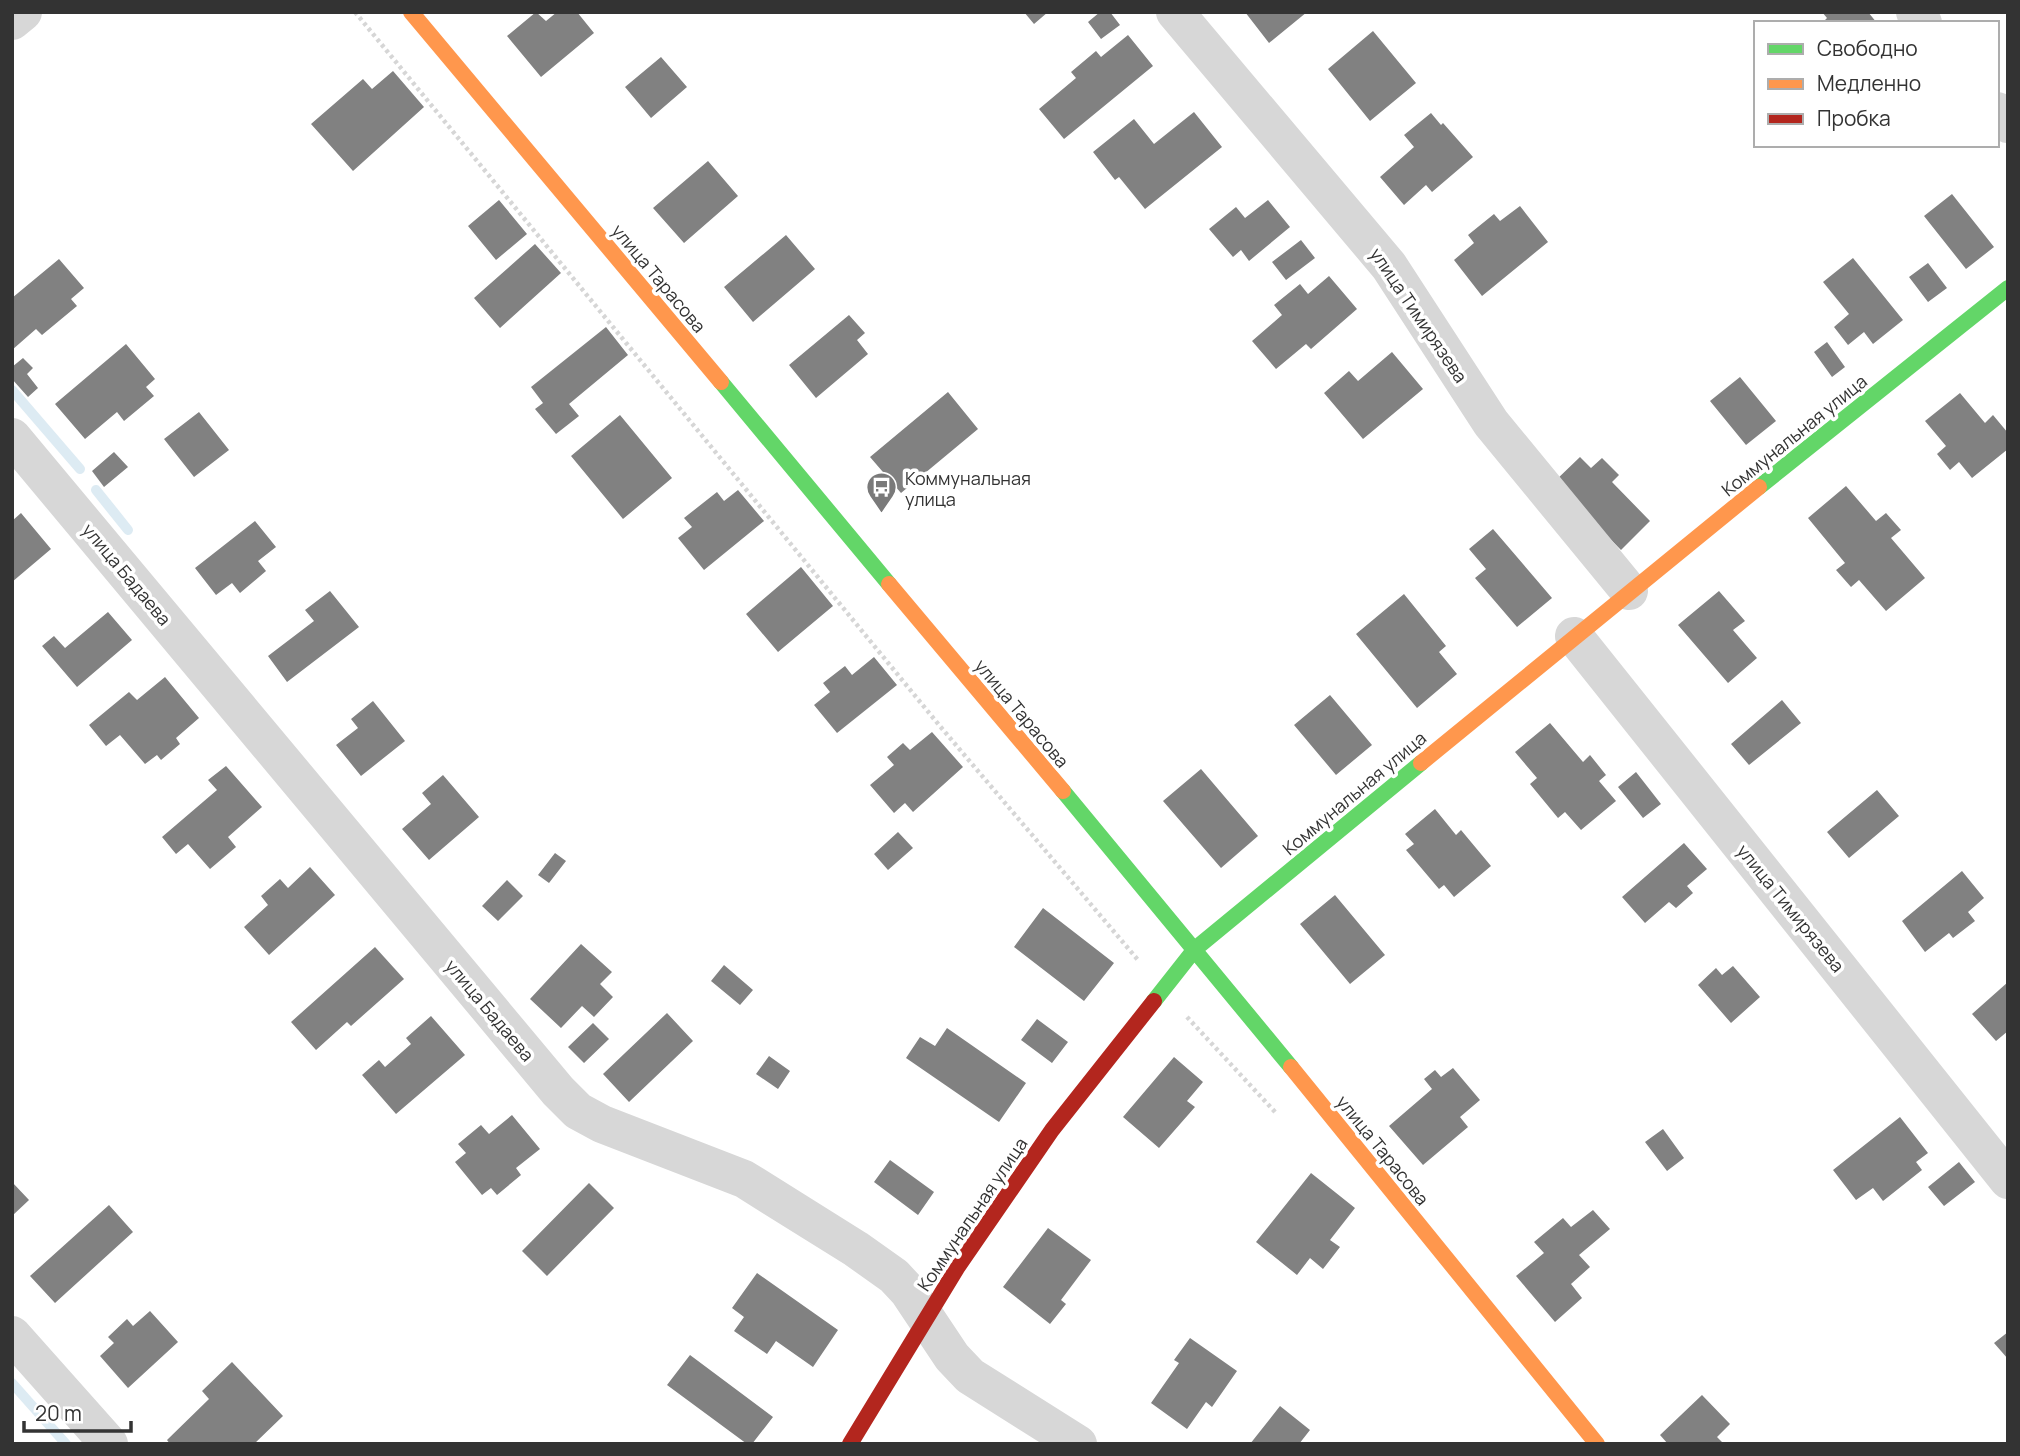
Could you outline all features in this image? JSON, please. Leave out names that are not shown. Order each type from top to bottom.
[{"type":"street","points":[[12,21],[23,12]]},
{"type":"street","name":"улица Тарасова","points":[[411,12],[1195,949],[1597,1444]]},
{"type":"street","name":"улица Тимирязева","points":[[1175,12],[1389,266],[1491,423],[1629,592]]},
{"type":"street","name":"Коммунальная улица","points":[[849,1444],[927,1316],[1052,1130],[1195,949],[1574,636],[2008,288]]},
{"type":"street","name":"улица Бадаева","points":[[12,437],[558,1091],[578,1111],[602,1124],[744,1179],[894,1276],[927,1316],[952,1357],[970,1376],[1078,1444]]},
{"type":"street","name":"улица Тимирязева","points":[[1574,636],[2008,1180]]},
{"type":"street","points":[[12,1335],[109,1444]]},
{"type":"path","points":[[355,12],[939,725],[1163,990],[1283,1121]]},
{"type":"building","points":[[536,12],[546,21],[557,12],[577,12],[594,33],[541,77],[507,36]]},
{"type":"building","points":[[1024,12],[1048,12],[1034,24]]},
{"type":"building","points":[[1100,12],[1110,12],[1120,25],[1101,39],[1088,22]]},
{"type":"building","points":[[1245,12],[1307,12],[1269,43]]},
{"type":"building","points":[[1822,12],[1868,12],[1875,21],[1824,21],[1827,18]]},
{"type":"building","points":[[1373,31],[1416,83],[1370,121],[1328,69]]},
{"type":"building","points":[[1128,35],[1153,66],[1064,139],[1039,109],[1076,78],[1071,72],[1096,51],[1101,57]]},
{"type":"building","points":[[661,57],[687,87],[651,118],[625,87]]},
{"type":"building","points":[[393,71],[424,107],[353,171],[311,124],[363,79],[372,89]]},
{"type":"building","points":[[1194,112],[1222,147],[1145,209],[1119,177],[1115,180],[1093,152],[1134,119],[1154,144]]},
{"type":"building","points":[[1431,113],[1473,157],[1432,192],[1426,185],[1404,205],[1380,177],[1414,147],[1404,135]]},
{"type":"building","points":[[708,161],[738,196],[684,243],[653,208]]},
{"type":"building","points":[[1952,194],[1994,247],[1966,269],[1924,216]]},
{"type":"building","points":[[499,200],[527,234],[496,260],[468,226]]},
{"type":"building","points":[[1268,200],[1290,227],[1249,261],[1241,250],[1233,257],[1209,229],[1236,207],[1245,218]]},
{"type":"building","points":[[1520,206],[1548,242],[1482,296],[1454,260],[1474,243],[1468,235],[1494,214],[1500,221]]},
{"type":"building","points":[[786,235],[815,269],[753,322],[724,287]]},
{"type":"building","points":[[1301,240],[1315,258],[1286,280],[1272,262]]},
{"type":"building","points":[[535,244],[561,273],[500,328],[474,298]]},
{"type":"building","points":[[1853,258],[1903,320],[1873,344],[1864,332],[1848,345],[1834,327],[1849,314],[1823,282]]},
{"type":"building","points":[[59,259],[84,288],[71,299],[77,306],[42,335],[36,329],[12,350],[12,298]]},
{"type":"building","points":[[1928,263],[1947,288],[1928,302],[1909,277]]},
{"type":"building","points":[[1329,276],[1357,309],[1311,349],[1306,344],[1276,369],[1252,341],[1282,315],[1274,305],[1300,284],[1308,294]]},
{"type":"building","points":[[849,315],[865,333],[857,340],[868,354],[816,398],[789,365]]},
{"type":"building","points":[[606,327],[628,355],[569,404],[579,416],[556,434],[535,409],[543,403],[531,387]]},
{"type":"building","points":[[1827,342],[1845,367],[1832,377],[1814,352]]},
{"type":"building","points":[[126,344],[155,379],[146,387],[154,396],[124,421],[117,412],[85,439],[55,404]]},
{"type":"building","points":[[1392,352],[1423,389],[1363,439],[1324,393],[1349,371],[1358,381]]},
{"type":"building","points":[[23,358],[33,368],[27,374],[38,388],[28,397],[12,379],[12,367]]},
{"type":"building","points":[[1740,377],[1776,421],[1746,445],[1710,401]]},
{"type":"building","points":[[948,392],[978,429],[901,493],[870,457]]},
{"type":"building","points":[[1960,393],[1985,423],[1993,415],[2008,433],[2008,449],[1972,478],[1959,462],[1950,470],[1937,454],[1946,446],[1925,421]]},
{"type":"building","points":[[199,412],[229,450],[194,477],[164,439]]},
{"type":"building","points":[[620,415],[672,478],[623,519],[571,456]]},
{"type":"building","points":[[114,452],[128,467],[104,487],[92,471]]},
{"type":"building","points":[[1580,457],[1591,468],[1602,458],[1619,475],[1612,482],[1650,521],[1621,550],[1554,482]]},
{"type":"building","points":[[1846,486],[1876,521],[1886,513],[1901,530],[1891,538],[1925,578],[1886,611],[1859,580],[1851,587],[1836,570],[1845,563],[1808,518]]},
{"type":"building","points":[[738,490],[764,521],[704,570],[678,538],[692,527],[684,518],[717,492],[724,501]]},
{"type":"building","points":[[21,513],[51,549],[12,582],[12,521]]},
{"type":"building","points":[[255,521],[276,547],[258,561],[266,571],[240,593],[232,583],[216,595],[195,568]]},
{"type":"building","points":[[1493,529],[1552,598],[1517,627],[1475,578],[1486,569],[1469,549]]},
{"type":"building","points":[[801,567],[833,606],[778,652],[746,614]]},
{"type":"building","points":[[330,591],[359,627],[287,682],[268,656],[314,621],[305,610]]},
{"type":"building","points":[[1719,591],[1745,621],[1733,630],[1757,658],[1728,683],[1678,625]]},
{"type":"building","points":[[1404,594],[1446,646],[1439,652],[1457,674],[1417,708],[1356,634]]},
{"type":"building","points":[[108,612],[132,640],[77,687],[42,646],[54,636],[65,648]]},
{"type":"building","points":[[874,657],[897,685],[837,733],[814,705],[830,692],[823,683],[845,666],[852,675]]},
{"type":"building","points":[[165,677],[199,718],[176,738],[180,744],[161,760],[157,755],[145,764],[120,735],[106,746],[89,725],[129,692],[137,700]]},
{"type":"building","points":[[1330,695],[1372,745],[1336,775],[1294,725]]},
{"type":"building","points":[[1782,700],[1801,723],[1749,765],[1731,744]]},
{"type":"building","points":[[373,701],[405,741],[361,776],[336,745],[358,728],[351,719]]},
{"type":"building","points":[[1550,723],[1583,762],[1590,755],[1606,775],[1599,781],[1616,801],[1581,830],[1565,812],[1558,818],[1530,784],[1537,778],[1515,752]]},
{"type":"building","points":[[932,732],[963,767],[913,812],[905,803],[894,813],[870,785],[894,765],[887,757],[903,743],[910,750]]},
{"type":"building","points":[[226,766],[262,807],[228,837],[236,847],[210,869],[188,844],[176,854],[162,837],[217,790],[208,780]]},
{"type":"building","points":[[1201,769],[1258,836],[1221,868],[1163,801]]},
{"type":"building","points":[[1636,772],[1661,804],[1643,818],[1618,787]]},
{"type":"building","points":[[443,775],[479,817],[429,860],[402,829],[431,804],[422,793]]},
{"type":"building","points":[[1877,790],[1899,816],[1849,858],[1827,832]]},
{"type":"building","points":[[1435,809],[1456,835],[1461,830],[1491,866],[1454,897],[1444,885],[1439,889],[1406,850],[1414,844],[1405,834]]},
{"type":"building","points":[[898,832],[913,848],[888,870],[874,854]]},
{"type":"building","points":[[1684,843],[1707,869],[1687,886],[1693,893],[1676,908],[1669,902],[1645,923],[1622,897]]},
{"type":"building","points":[[555,853],[566,861],[549,883],[538,875]]},
{"type":"building","points":[[310,867],[335,895],[269,955],[244,927],[268,905],[261,896],[280,879],[288,888]]},
{"type":"building","points":[[1962,871],[1984,898],[1968,912],[1975,921],[1953,938],[1949,933],[1925,952],[1902,921]]},
{"type":"building","points":[[507,880],[523,896],[498,921],[482,906]]},
{"type":"building","points":[[1335,895],[1385,955],[1350,984],[1300,924]]},
{"type":"building","points":[[1043,908],[1114,963],[1084,1001],[1014,947]]},
{"type":"building","points":[[581,944],[612,972],[600,984],[613,997],[594,1017],[582,1006],[561,1028],[530,999]]},
{"type":"building","points":[[375,947],[404,979],[351,1026],[347,1022],[316,1050],[291,1022]]},
{"type":"building","points":[[724,965],[753,990],[740,1005],[711,981]]},
{"type":"building","points":[[1733,966],[1760,997],[1731,1023],[1698,985],[1716,968],[1722,975]]},
{"type":"building","points":[[2008,982],[2008,1031],[1996,1041],[1972,1014]]},
{"type":"building","points":[[667,1013],[693,1041],[629,1102],[603,1074]]},
{"type":"building","points":[[431,1016],[465,1055],[396,1114],[362,1075],[379,1060],[385,1067],[411,1044],[406,1038]]},
{"type":"building","points":[[1037,1019],[1068,1042],[1052,1063],[1021,1040]]},
{"type":"building","points":[[593,1023],[609,1039],[584,1063],[568,1047]]},
{"type":"building","points":[[947,1028],[1026,1083],[999,1122],[906,1058],[920,1037],[935,1046]]},
{"type":"building","points":[[769,1056],[790,1071],[778,1089],[756,1074]]},
{"type":"building","points":[[1174,1057],[1203,1082],[1187,1101],[1195,1107],[1159,1148],[1123,1117]]},
{"type":"building","points":[[1453,1068],[1480,1100],[1460,1117],[1468,1127],[1423,1165],[1389,1126],[1432,1089],[1424,1079],[1435,1070],[1441,1077]]},
{"type":"building","points":[[512,1115],[540,1149],[516,1168],[521,1175],[497,1195],[491,1188],[482,1195],[455,1162],[466,1153],[458,1144],[481,1125],[489,1134]]},
{"type":"building","points":[[1900,1117],[1928,1153],[1916,1162],[1922,1170],[1883,1201],[1873,1188],[1856,1200],[1833,1170]]},
{"type":"building","points":[[1663,1129],[1684,1158],[1667,1171],[1645,1142]]},
{"type":"building","points":[[890,1160],[934,1192],[918,1215],[874,1182]]},
{"type":"building","points":[[1959,1162],[1975,1182],[1944,1206],[1928,1187]]},
{"type":"building","points":[[1311,1173],[1355,1208],[1330,1240],[1340,1247],[1323,1269],[1310,1258],[1297,1275],[1256,1242]]},
{"type":"building","points":[[12,1182],[29,1200],[12,1216]]},
{"type":"building","points":[[589,1183],[614,1208],[547,1276],[522,1251]]},
{"type":"building","points":[[109,1205],[133,1232],[55,1303],[30,1276]]},
{"type":"building","points":[[1593,1210],[1610,1229],[1579,1255],[1590,1267],[1571,1284],[1582,1298],[1555,1322],[1516,1276],[1544,1253],[1534,1242],[1563,1218],[1571,1227]]},
{"type":"building","points":[[1048,1228],[1091,1260],[1061,1300],[1066,1304],[1050,1324],[1003,1287]]},
{"type":"building","points":[[757,1273],[838,1330],[813,1367],[776,1341],[767,1354],[734,1331],[744,1317],[732,1308]]},
{"type":"building","points":[[150,1311],[178,1342],[128,1388],[100,1356],[114,1343],[108,1337],[127,1319],[133,1326]]},
{"type":"building","points":[[2008,1332],[2008,1359],[1994,1343]]},
{"type":"building","points":[[1190,1338],[1237,1371],[1212,1407],[1206,1402],[1187,1429],[1151,1403],[1179,1363],[1174,1360]]},
{"type":"building","points":[[690,1355],[773,1417],[752,1444],[747,1444],[667,1385]]},
{"type":"building","points":[[232,1362],[283,1416],[254,1444],[170,1444],[167,1440],[209,1399],[202,1391]]},
{"type":"building","points":[[1702,1395],[1730,1424],[1717,1437],[1722,1442],[1668,1444],[1660,1435]]},
{"type":"building","points":[[1280,1406],[1310,1430],[1299,1444],[1250,1444]]},
{"type":"waterway","points":[[12,390],[80,469]]},
{"type":"waterway","points":[[96,490],[128,530]]},
{"type":"waterway","points":[[12,1383],[66,1444]]},
{"type":"traffic: fast","points":[[1759,487],[2008,288]]},
{"type":"traffic: fast","points":[[721,382],[889,584]]},
{"type":"traffic: fast","points":[[1154,1001],[1195,949],[1421,763]]},
{"type":"traffic: fast","points":[[1063,791],[1291,1067]]},
{"type":"traffic: slow","points":[[411,12],[721,382]]},
{"type":"traffic: slow","points":[[1421,763],[1759,487]]},
{"type":"traffic: slow","points":[[889,584],[1063,791]]},
{"type":"traffic: slow","points":[[1291,1067],[1597,1444]]},
{"type":"traffic: jam","points":[[850,1444],[957,1268],[1052,1130],[1154,1001]]},
{"type":"place","name":"Коммунальная улица","points":[[882,515]]}]
